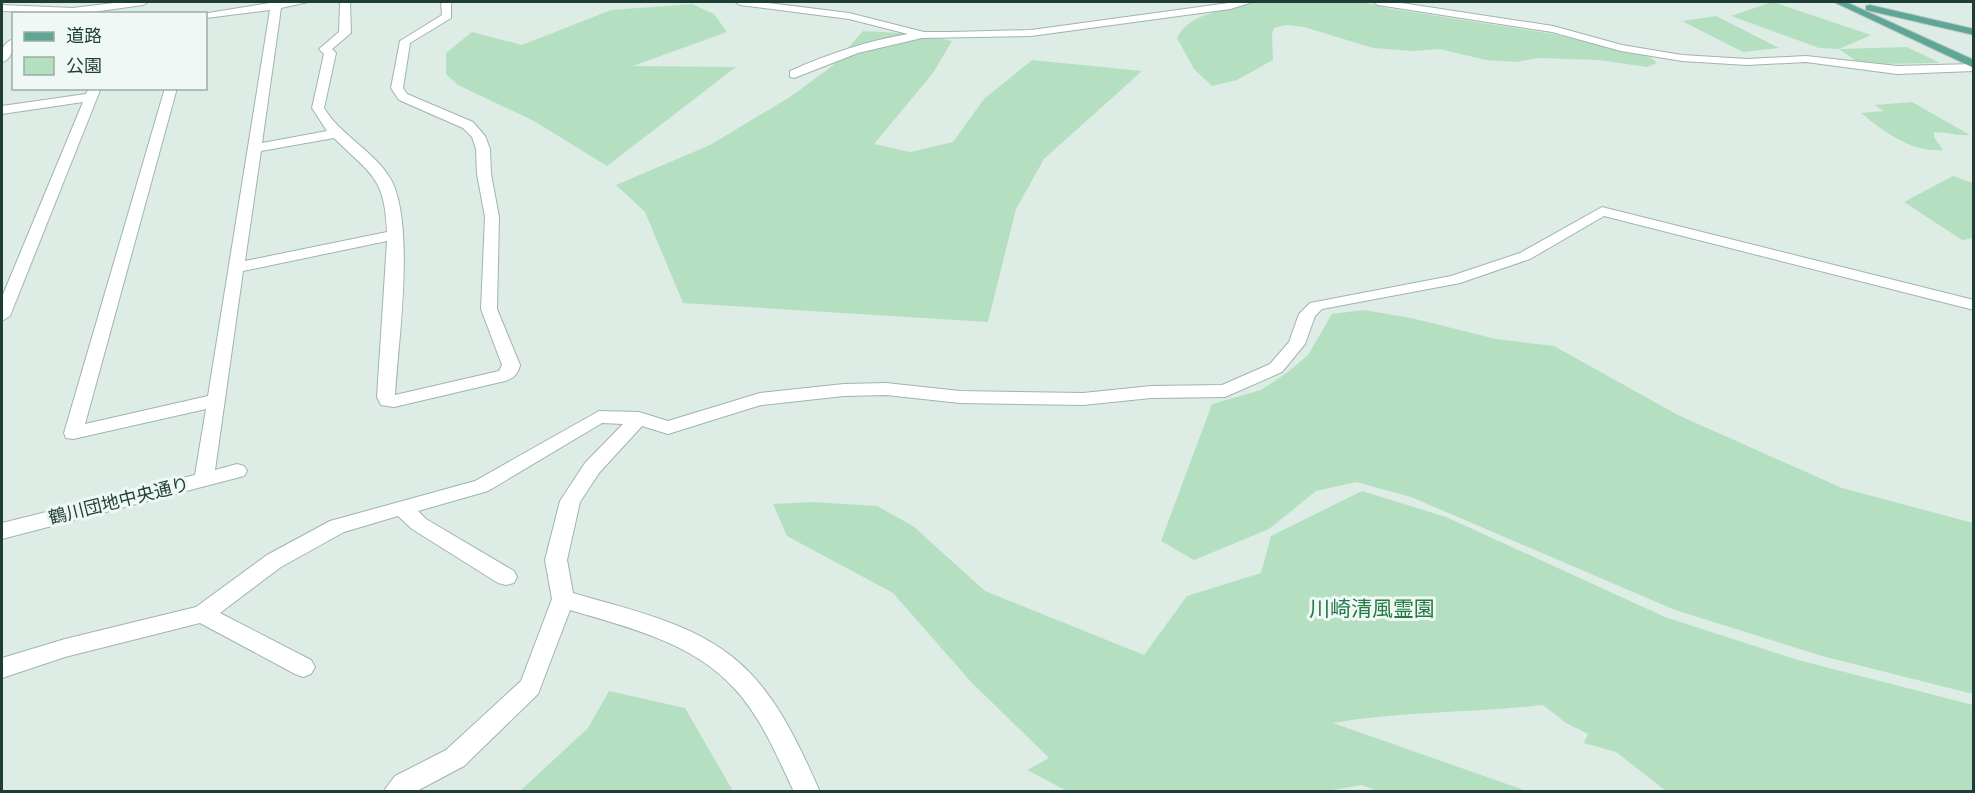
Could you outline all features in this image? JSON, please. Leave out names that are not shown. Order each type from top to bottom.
[{"type":"main road","points":[[1839,2],[1974,66]]},
{"type":"main road","points":[[1856,9],[1873,8],[1974,32]]},
{"type":"street","points":[[13,12],[34,2]]},
{"type":"street","points":[[2,8],[71,12],[130,6],[143,2]]},
{"type":"street","points":[[207,15],[303,2]]},
{"type":"street","points":[[345,2],[345,33],[325,49],[330,53],[318,108],[335,134],[384,179],[391,194],[395,234],[387,401],[404,401],[505,375],[510,371],[511,365],[489,309],[492,217],[484,174],[483,149],[477,135],[468,125],[403,97],[397,88],[404,42],[447,16],[446,2]]},
{"type":"street","points":[[740,2],[849,16],[924,35]]},
{"type":"street","points":[[794,74],[815,64],[892,40],[924,35],[1031,33],[1248,2]]},
{"type":"street","points":[[1378,2],[1554,29],[1611,46],[1682,58],[1806,59],[1897,70],[1974,66]]},
{"type":"street","points":[[204,479],[276,5]]},
{"type":"street","points":[[2,59],[12,43]]},
{"type":"street","points":[[1780,60],[1798,68]]},
{"type":"street","points":[[170,90],[73,433],[217,400]]},
{"type":"street","points":[[2,110],[93,93]]},
{"type":"street","points":[[2,316],[93,93]]},
{"type":"street","points":[[254,148],[335,134]]},
{"type":"street","points":[[2,668],[65,648],[202,614],[274,561],[312,538],[337,526],[481,486],[598,417],[639,418],[668,428],[760,399],[844,390],[886,390],[960,397],[1083,399],[1151,392],[1225,391],[1276,368],[1297,344],[1307,314],[1316,306],[1454,280],[1525,256],[1602,211],[1974,304]]},
{"type":"street","points":[[238,267],[395,234]]},
{"type":"street","points":[[396,792],[404,784],[455,758],[530,687],[563,598],[556,560],[570,501],[592,468],[639,418]]},
{"type":"street","name":"鶴川団地中央通り","points":[[2,531],[237,471]]},
{"type":"street","points":[[401,507],[419,524],[506,577]]},
{"type":"street","points":[[563,598],[658,627],[698,646],[741,680],[778,734],[807,792]]},
{"type":"street","points":[[202,614],[303,667]]},
{"type":"green space","points":[[1256,2],[1362,2],[1392,9],[1553,34],[1650,57],[1657,63],[1647,67],[1599,60],[1539,58],[1516,62],[1486,60],[1440,49],[1413,51],[1373,48],[1304,27],[1286,25],[1274,28],[1273,60],[1237,80],[1212,86],[1194,69],[1177,38],[1191,22],[1201,17]]},
{"type":"green space","points":[[1769,3],[1776,3],[1871,35],[1839,49],[1819,48],[1731,16]]},
{"type":"green space","points":[[692,4],[714,14],[727,32],[633,66],[736,67],[607,166],[534,121],[458,85],[446,74],[446,53],[472,32],[522,45],[611,10]]},
{"type":"green space","points":[[1716,16],[1779,48],[1743,52],[1682,21]]},
{"type":"green space","points":[[863,31],[920,34],[952,41],[933,73],[874,144],[910,152],[953,142],[984,99],[1032,60],[1142,71],[1044,159],[1016,209],[988,322],[683,303],[645,212],[616,185],[710,145],[790,97],[831,67]]},
{"type":"green space","points":[[1907,47],[1940,63],[1874,64],[1856,61],[1839,49]]},
{"type":"green space","points":[[1912,102],[1970,135],[1934,132],[1934,137],[1943,150],[1920,148],[1899,140],[1861,113],[1884,111],[1875,105]]},
{"type":"green space","points":[[1953,176],[1973,183],[1973,238],[1962,240],[1904,202]]},
{"type":"green space","points":[[1364,310],[1411,318],[1496,339],[1554,346],[1678,415],[1842,488],[1973,523],[1973,694],[1822,656],[1675,610],[1411,497],[1356,482],[1316,491],[1269,529],[1194,560],[1161,541],[1212,404],[1261,390],[1308,355],[1332,314]]},
{"type":"green space","name":"川崎清風霊園","points":[[1362,491],[1446,517],[1665,617],[1798,660],[1973,705],[1973,791],[1666,791],[1616,752],[1584,743],[1588,734],[1566,723],[1543,705],[1385,716],[1333,723],[1527,791],[1379,792],[1362,785],[1320,792],[1067,791],[1027,770],[1049,758],[972,683],[893,593],[787,536],[773,504],[813,502],[877,506],[913,526],[985,591],[1144,655],[1187,596],[1261,573],[1271,536]]},
{"type":"green space","points":[[609,691],[685,708],[733,791],[520,791],[588,728]]}]
